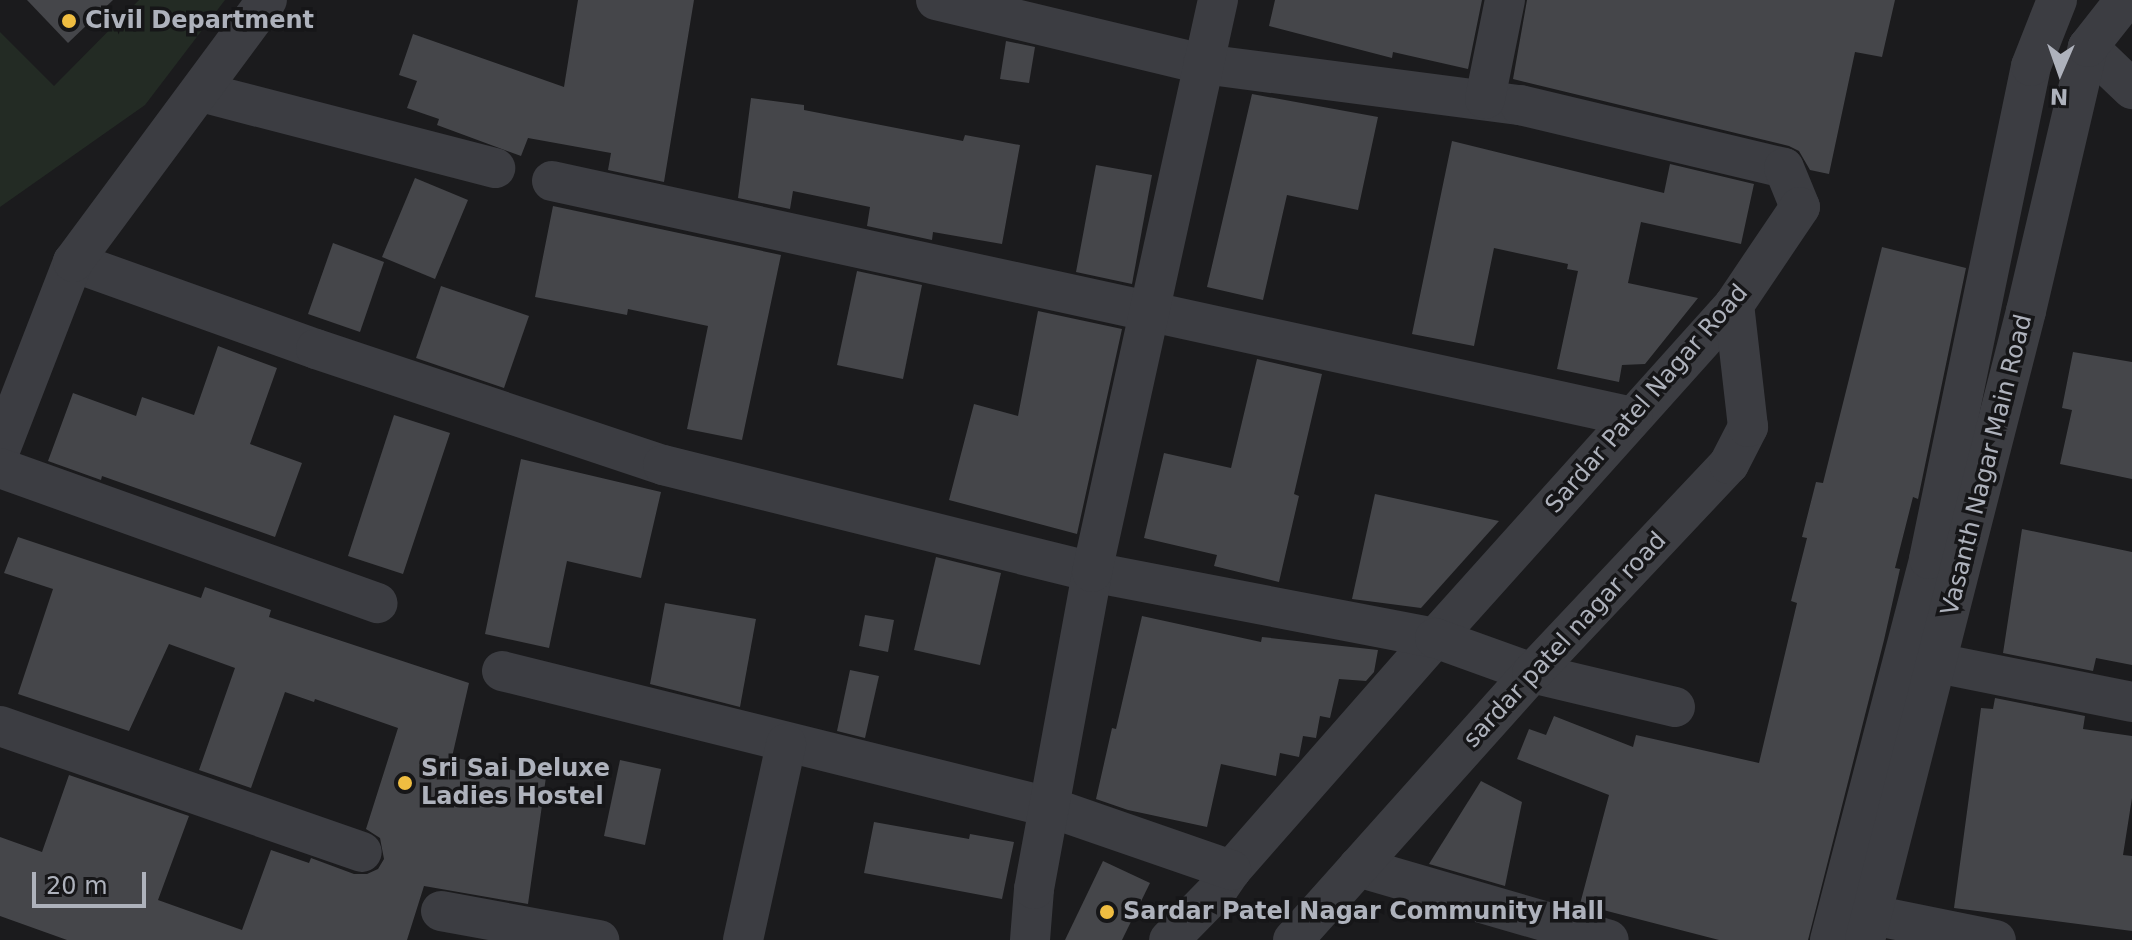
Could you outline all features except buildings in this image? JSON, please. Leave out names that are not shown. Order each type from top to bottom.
[{"type":"street","points":[[0,450],[73,262],[267,0]]},
{"type":"street","points":[[1030,940],[1034,889],[1092,572],[1218,0]]},
{"type":"street","points":[[1485,99],[1505,0]]},
{"type":"street","name":"Vasanth Nagar Main Road","points":[[1851,926],[1921,660],[2026,311],[2088,47],[2125,0]]},
{"type":"street","name":"Sardar Patel Nagar Road","points":[[944,1],[1203,64],[1485,99],[1784,168],[1800,207],[1734,305],[1435,638],[1231,870],[1216,892],[1169,940]]},
{"type":"street","name":"Vasanth Nagar Main Road","points":[[1921,660],[1929,559],[2006,174],[2047,3]]},
{"type":"street","points":[[2088,47],[2132,89]]},
{"type":"street","points":[[201,92],[495,168]]},
{"type":"street","points":[[552,181],[1633,417]]},
{"type":"street","points":[[73,262],[316,349],[663,465],[1092,572],[1435,638],[1532,673],[1675,707]]},
{"type":"street","name":"sardar patel nagar road","points":[[1293,940],[1532,673],[1729,464],[1748,427],[1734,305]]},
{"type":"street","points":[[0,468],[378,603]]},
{"type":"street","points":[[1921,660],[2132,702]]},
{"type":"street","points":[[502,671],[1049,807],[1231,870]]},
{"type":"street","points":[[0,726],[362,852]]},
{"type":"street","points":[[743,940],[786,744]]},
{"type":"street","points":[[1358,867],[1609,940]]},
{"type":"street","points":[[441,911],[599,940]]},
{"type":"street","points":[[1851,926],[1996,940]]},
{"type":"shaded area","points":[[139,0],[225,0],[145,105],[0,207],[0,32],[54,86]]},
{"type":"place","name":"Civil Department","points":[[69,21]]},
{"type":"place","name":"Sri Sai Deluxe Ladies Hostel","points":[[405,783]]},
{"type":"place","name":"Sardar Patel Nagar Community Hall","points":[[1107,912]]}]
